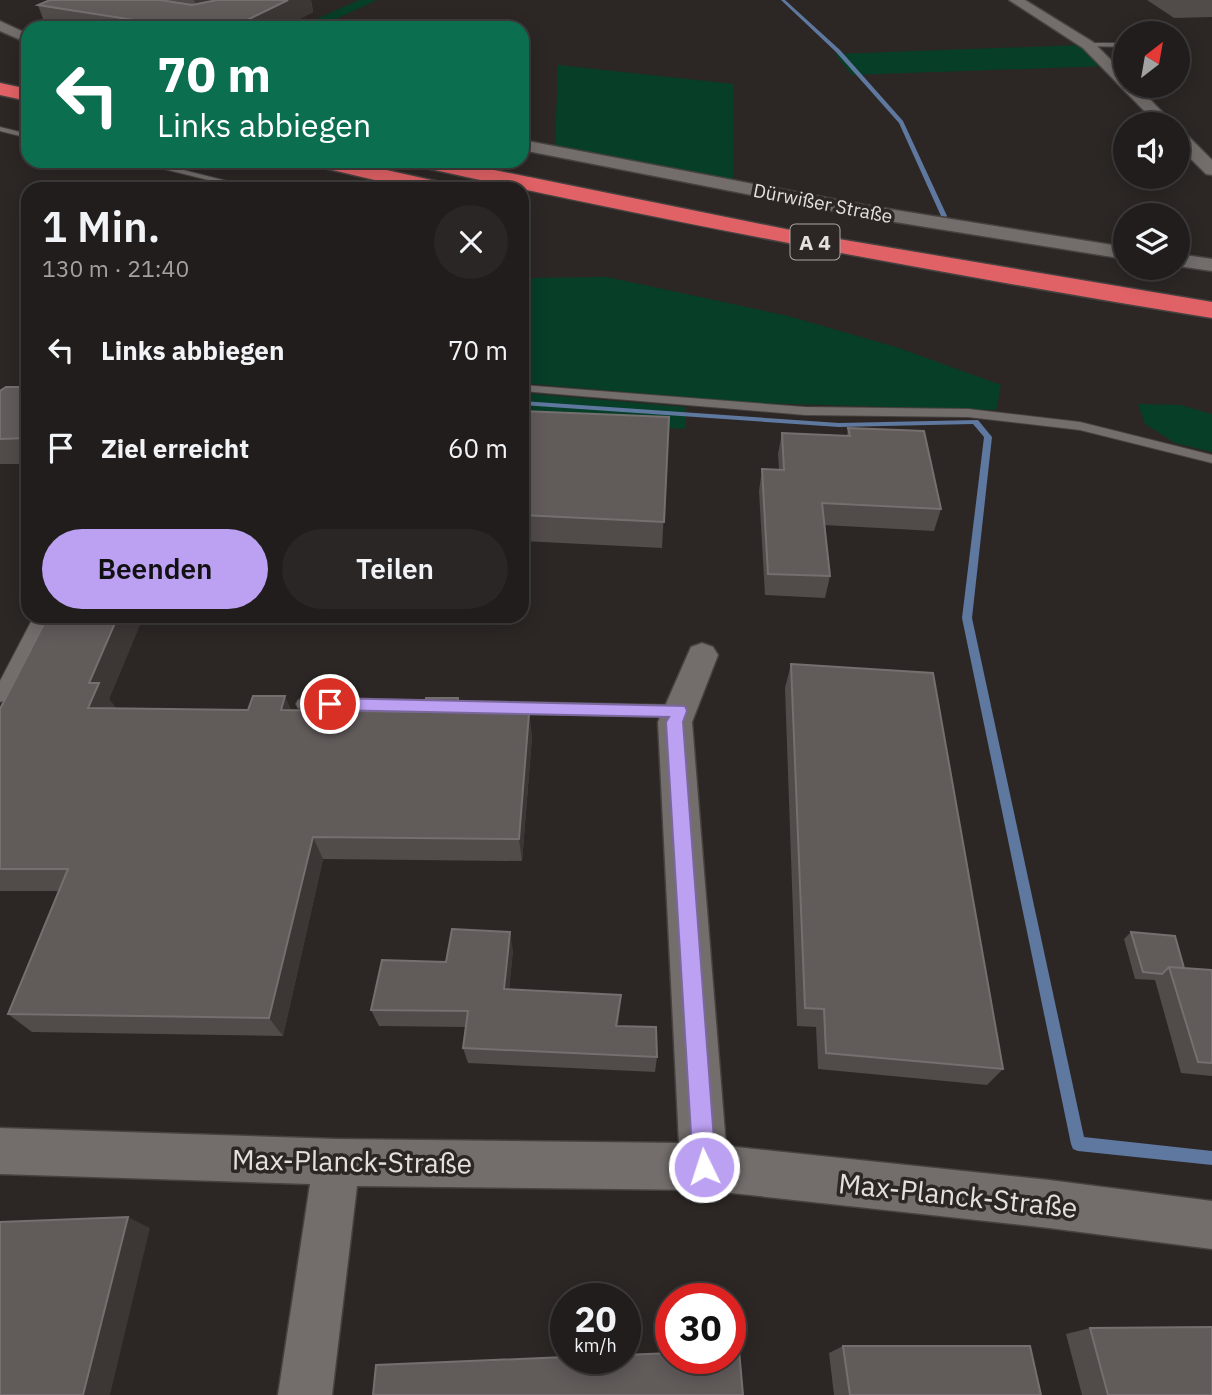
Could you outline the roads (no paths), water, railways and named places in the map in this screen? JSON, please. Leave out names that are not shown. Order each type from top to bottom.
[{"type":"highway","points":[[0,89],[21,94]]},
{"type":"highway","points":[[349,168],[410,182]]},
{"type":"highway","name":"A 4","points":[[453,168],[517,182]]},
{"type":"highway","name":"A 4","points":[[529,185],[862,251],[1212,310]]},
{"type":"street","points":[[1016,0],[1088,45],[1113,70]]},
{"type":"street","points":[[0,10],[3,12],[0,18]]},
{"type":"street","points":[[0,25],[21,36]]},
{"type":"street","points":[[0,33],[21,38]]},
{"type":"street","points":[[1141,98],[1154,112]]},
{"type":"street","name":"Dürwißer Straße","points":[[529,146],[864,211],[1113,251]]},
{"type":"street","points":[[1190,148],[1212,170]]},
{"type":"street","points":[[1190,262],[1212,265]]},
{"type":"street","points":[[702,655],[675,722],[704,1167]]},
{"type":"street","name":"Max-Planck-Straße","points":[[0,1151],[337,1162],[704,1167],[1049,1204],[1212,1226]]},
{"type":"street","points":[[305,1395],[337,1162]]},
{"type":"lane","points":[[1088,45],[1113,45]]},
{"type":"lane","points":[[0,129],[21,134]]},
{"type":"lane","points":[[166,168],[225,182]]},
{"type":"lane","points":[[529,389],[806,411],[968,413],[1080,426],[1212,459]]},
{"type":"lane","points":[[0,696],[37,623]]},
{"type":"lane","points":[[303,704],[679,711]]},
{"type":"waterway","points":[[783,0],[838,51],[901,122],[944,216]]},
{"type":"waterway","points":[[529,403],[839,425],[975,422],[988,437],[967,618],[1078,1144],[1212,1158]]}]
